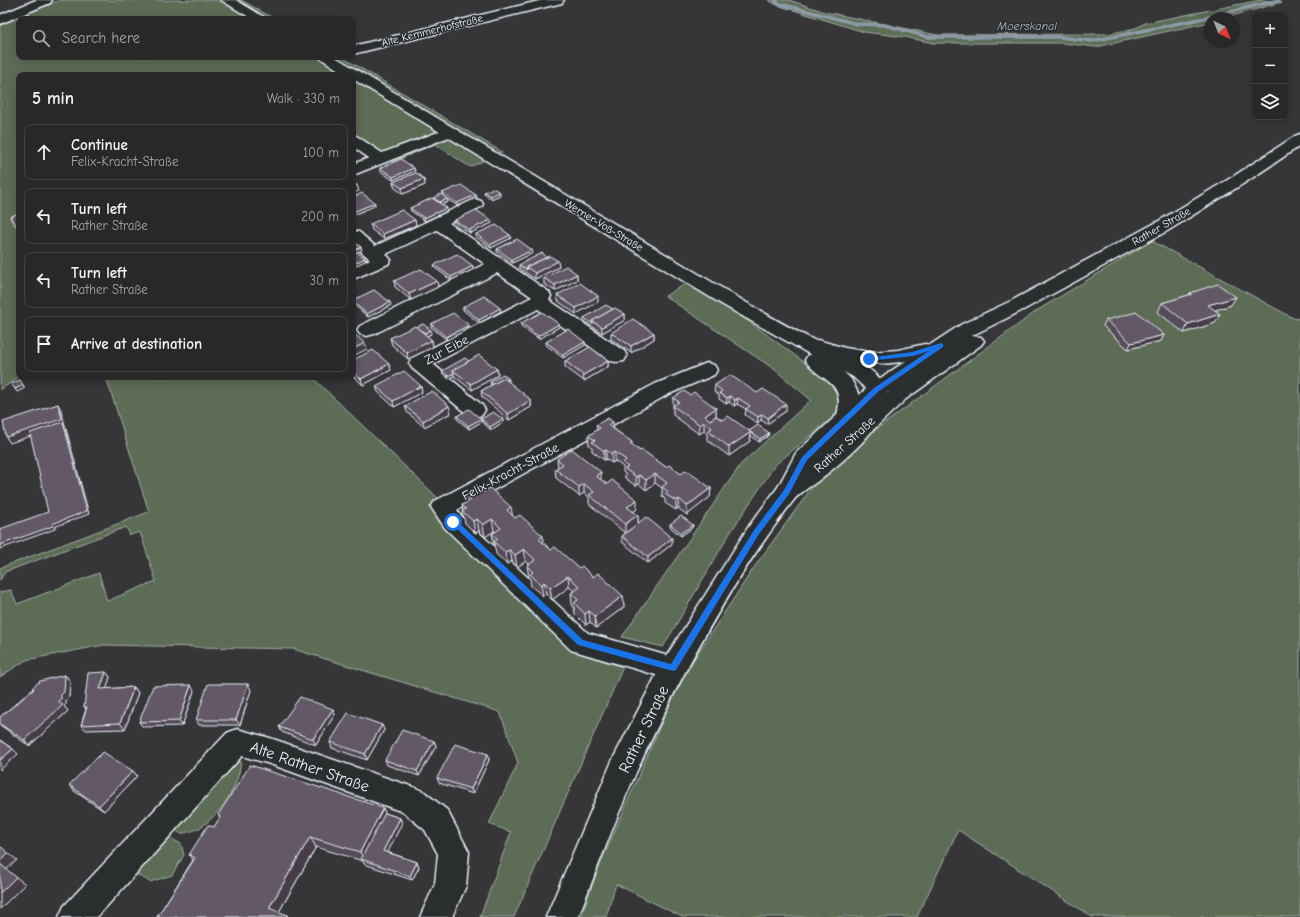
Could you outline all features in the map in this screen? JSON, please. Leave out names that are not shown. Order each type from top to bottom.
[{"type":"main road","points":[[0,12],[27,0]]},
{"type":"main road","points":[[0,20],[46,0]]},
{"type":"main road","points":[[227,0],[256,16]]},
{"type":"main road","name":"Alte Kemmerhofstraße","points":[[356,49],[558,0]]},
{"type":"main road","name":"Werner-Voß-Straße","points":[[331,60],[351,72]]},
{"type":"main road","name":"Werner-Voß-Straße","points":[[356,75],[779,330],[860,372],[869,379],[875,394]]},
{"type":"main road","points":[[356,169],[449,132]]},
{"type":"main road","name":"Rather Straße","points":[[562,917],[622,771],[673,668],[753,538],[787,492],[818,470],[857,422],[875,394],[941,345],[970,328],[1018,305],[1163,226],[1240,179],[1300,139]]},
{"type":"main road","points":[[356,142],[381,159]]},
{"type":"main road","points":[[356,272],[378,256],[442,220],[475,204]]},
{"type":"main road","points":[[438,223],[542,296],[539,301],[617,356]]},
{"type":"main road","points":[[356,238],[378,256]]},
{"type":"main road","points":[[367,330],[498,265]]},
{"type":"main road","name":"Zur Eibe","points":[[475,410],[418,363],[539,301]]},
{"type":"main road","name":"Rather Straße","points":[[857,422],[977,339],[1018,305]]},
{"type":"main road","points":[[779,330],[798,348],[858,392],[875,394]]},
{"type":"main road","name":"Rather Straße","points":[[779,330],[830,351],[858,358],[880,359],[896,357],[941,345]]},
{"type":"main road","name":"Felix-Kracht-Straße","points":[[673,668],[580,642],[453,522],[443,507],[662,389],[707,370]]},
{"type":"main road","points":[[845,383],[850,396],[850,406],[857,422]]},
{"type":"main road","name":"Rather Straße","points":[[875,394],[899,394]]},
{"type":"main road","name":"Alte Rather Straße","points":[[75,917],[237,742],[270,751],[413,801],[436,820],[454,852],[450,886],[436,917]]},
{"type":"green space","points":[[60,0],[241,0],[270,16],[22,16]]},
{"type":"green space","points":[[768,0],[789,0],[825,12],[937,35],[1108,34],[1136,28],[1145,23],[1261,0],[1282,2],[1240,14],[1240,12],[1204,12],[1204,23],[1096,47],[1062,43],[933,43],[905,37],[864,32],[777,5]]},
{"type":"green space","points":[[16,18],[16,60],[347,60],[502,152],[470,167],[435,144],[393,162],[356,136],[356,72],[16,72],[16,222],[13,223],[16,226],[16,379],[0,390],[0,25]]},
{"type":"green space","points":[[1152,241],[1293,318],[1300,319],[1300,917],[1092,917],[958,830],[917,917],[682,917],[616,884],[606,917],[581,917],[597,872],[680,680],[755,566],[816,482],[866,437],[1038,310]]},
{"type":"green space","points":[[687,283],[751,323],[816,371],[837,390],[842,404],[832,418],[775,465],[730,533],[663,647],[622,637],[741,464],[811,400],[774,369],[665,296]]},
{"type":"green space","points":[[107,380],[315,380],[439,499],[435,518],[573,651],[623,667],[514,917],[480,917],[511,832],[489,824],[518,763],[500,712],[293,649],[104,645],[26,660],[0,677],[0,592],[11,590],[17,604],[99,573],[107,601],[156,581],[140,532],[130,535],[126,527],[5,572],[0,580],[0,568],[149,512]]},
{"type":"green space","points":[[241,761],[240,771],[233,790],[215,816],[193,831],[181,834],[173,828],[231,765]]},
{"type":"green space","points":[[165,835],[181,844],[184,855],[172,875],[150,882],[131,871]]},
{"type":"building","points":[[401,159],[414,168],[393,177],[380,168]]},
{"type":"building","points":[[416,173],[424,179],[402,188],[393,182]]},
{"type":"building","points":[[461,185],[476,195],[457,203],[442,193]]},
{"type":"building","points":[[493,188],[500,192],[491,196],[484,192]]},
{"type":"building","points":[[362,193],[375,203],[356,211],[356,196]]},
{"type":"building","points":[[441,194],[447,199],[440,202],[433,198]]},
{"type":"building","points":[[432,198],[447,208],[424,218],[410,208]]},
{"type":"building","points":[[402,210],[415,220],[383,234],[370,224]]},
{"type":"building","points":[[476,210],[491,220],[469,230],[455,220]]},
{"type":"building","points":[[16,214],[16,224],[10,217]]},
{"type":"building","points":[[496,225],[510,235],[490,245],[476,234]]},
{"type":"building","points":[[517,239],[532,250],[512,260],[497,249]]},
{"type":"building","points":[[356,243],[361,247],[356,249]]},
{"type":"building","points":[[356,251],[365,258],[356,262]]},
{"type":"building","points":[[542,253],[547,257],[526,267],[527,270],[519,265]]},
{"type":"building","points":[[457,254],[473,266],[451,277],[434,265]]},
{"type":"building","points":[[550,256],[558,261],[535,273],[526,267]]},
{"type":"building","points":[[566,266],[577,274],[555,285],[544,278]]},
{"type":"building","points":[[421,269],[437,281],[409,294],[394,281]]},
{"type":"building","points":[[580,283],[598,296],[576,308],[557,295]]},
{"type":"building","points":[[1218,284],[1236,297],[1208,305],[1220,314],[1188,324],[1162,303],[1192,294],[1190,293]]},
{"type":"building","points":[[374,290],[390,302],[367,314],[356,305],[356,299]]},
{"type":"building","points":[[484,296],[500,308],[479,320],[463,307]]},
{"type":"building","points":[[606,305],[613,309],[592,321],[593,324],[584,318]]},
{"type":"building","points":[[615,308],[625,314],[602,327],[592,321]]},
{"type":"building","points":[[542,312],[559,324],[538,336],[521,323]]},
{"type":"building","points":[[1137,312],[1164,335],[1131,343],[1106,320]]},
{"type":"building","points":[[453,313],[469,325],[446,337],[431,324]]},
{"type":"building","points":[[633,319],[654,333],[631,346],[611,333]]},
{"type":"building","points":[[423,324],[431,330],[425,333],[417,327]]},
{"type":"building","points":[[415,326],[432,340],[407,353],[390,338]]},
{"type":"building","points":[[568,329],[585,342],[563,355],[546,342]]},
{"type":"building","points":[[356,336],[365,343],[356,348]]},
{"type":"building","points":[[590,347],[608,361],[583,375],[565,361]]},
{"type":"building","points":[[373,350],[389,364],[361,379],[356,374],[356,358]]},
{"type":"building","points":[[479,355],[497,369],[471,384],[453,370]]},
{"type":"building","points":[[465,358],[469,361],[453,370],[454,373],[448,376],[442,371]]},
{"type":"building","points":[[404,371],[421,386],[393,401],[376,386]]},
{"type":"building","points":[[503,374],[509,379],[506,380],[504,378],[493,384],[490,382]]},
{"type":"building","points":[[730,375],[757,393],[763,389],[786,404],[768,418],[762,414],[758,417],[746,409],[750,406],[738,398],[735,400],[730,396],[727,398],[719,393],[722,391],[715,385]]},
{"type":"building","points":[[504,378],[531,400],[508,414],[481,391]]},
{"type":"building","points":[[20,380],[23,385],[15,389],[11,384]]},
{"type":"building","points":[[432,391],[449,406],[423,421],[405,406]]},
{"type":"building","points":[[684,391],[690,395],[694,392],[716,408],[705,416],[710,420],[716,416],[722,420],[728,416],[751,432],[729,447],[708,431],[712,428],[704,422],[700,425],[673,406],[679,402],[673,398]]},
{"type":"building","points":[[58,404],[62,419],[6,437],[3,422]]},
{"type":"building","points":[[469,409],[481,419],[468,426],[457,416]]},
{"type":"building","points":[[493,412],[503,419],[490,427],[481,419]]},
{"type":"building","points":[[608,418],[613,422],[608,425],[632,442],[630,444],[640,451],[642,450],[666,467],[669,465],[681,474],[686,470],[711,488],[687,506],[679,499],[676,501],[665,494],[668,492],[662,487],[667,483],[655,474],[646,480],[639,475],[636,477],[625,469],[628,467],[623,463],[626,460],[615,452],[612,454],[606,450],[604,451],[592,442],[595,440],[588,436],[600,428],[596,425]]},
{"type":"building","points":[[63,422],[87,511],[52,524],[53,526],[0,545],[0,529],[48,512],[30,433]]},
{"type":"building","points":[[758,425],[769,433],[760,439],[749,431]]},
{"type":"building","points":[[572,449],[601,472],[596,476],[607,484],[612,480],[637,500],[627,507],[638,515],[625,524],[589,495],[594,492],[584,484],[579,487],[555,469],[563,464],[557,459]]},
{"type":"building","points":[[477,487],[483,492],[490,488],[511,507],[507,510],[515,518],[520,515],[543,536],[539,539],[551,550],[555,547],[579,568],[582,566],[593,577],[598,573],[623,596],[595,616],[589,611],[585,614],[574,603],[578,600],[571,593],[580,587],[568,576],[550,588],[544,582],[541,585],[530,574],[533,572],[527,566],[535,560],[524,549],[515,555],[510,550],[505,552],[494,542],[498,539],[492,534],[501,528],[492,519],[483,525],[477,519],[473,521],[462,511],[466,509],[462,505],[471,500],[465,494]]},
{"type":"building","points":[[681,516],[693,525],[681,533],[670,524]]},
{"type":"building","points":[[646,517],[672,538],[648,557],[622,536]]},
{"type":"building","points":[[106,672],[100,689],[134,687],[120,723],[81,725],[87,707],[84,707],[88,673]]},
{"type":"building","points":[[65,675],[64,692],[60,696],[62,698],[58,701],[63,705],[24,740],[0,724],[0,717],[34,689],[32,688],[40,681]]},
{"type":"building","points":[[208,684],[248,684],[236,720],[196,720]]},
{"type":"building","points":[[191,685],[179,721],[139,722],[153,686]]},
{"type":"building","points":[[300,697],[333,709],[313,739],[279,727]]},
{"type":"building","points":[[348,713],[382,725],[365,754],[330,742]]},
{"type":"building","points":[[402,730],[434,741],[417,771],[385,760]]},
{"type":"building","points":[[0,740],[13,749],[0,760]]},
{"type":"building","points":[[455,744],[488,754],[471,789],[437,778]]},
{"type":"building","points":[[103,752],[133,771],[99,806],[69,785]]},
{"type":"building","points":[[250,765],[383,808],[360,852],[310,837],[269,908],[287,915],[286,917],[157,917],[195,858],[189,855],[208,825],[214,827],[220,817],[218,815]]},
{"type":"building","points":[[385,813],[400,818],[383,851],[417,862],[410,876],[361,859]]},
{"type":"building","points":[[0,846],[8,853],[0,861]]},
{"type":"building","points":[[0,864],[16,877],[0,893]]},
{"type":"waterway","name":"Moerskanal","points":[[775,0],[777,3],[857,24],[885,25],[928,37],[1059,37],[1092,41],[1205,18],[1279,0]]},
{"type":"route","points":[[453,522],[580,642],[639,657],[673,668],[716,596],[757,532],[787,492],[804,458],[876,390],[941,345],[913,354],[880,359],[869,359]]}]
